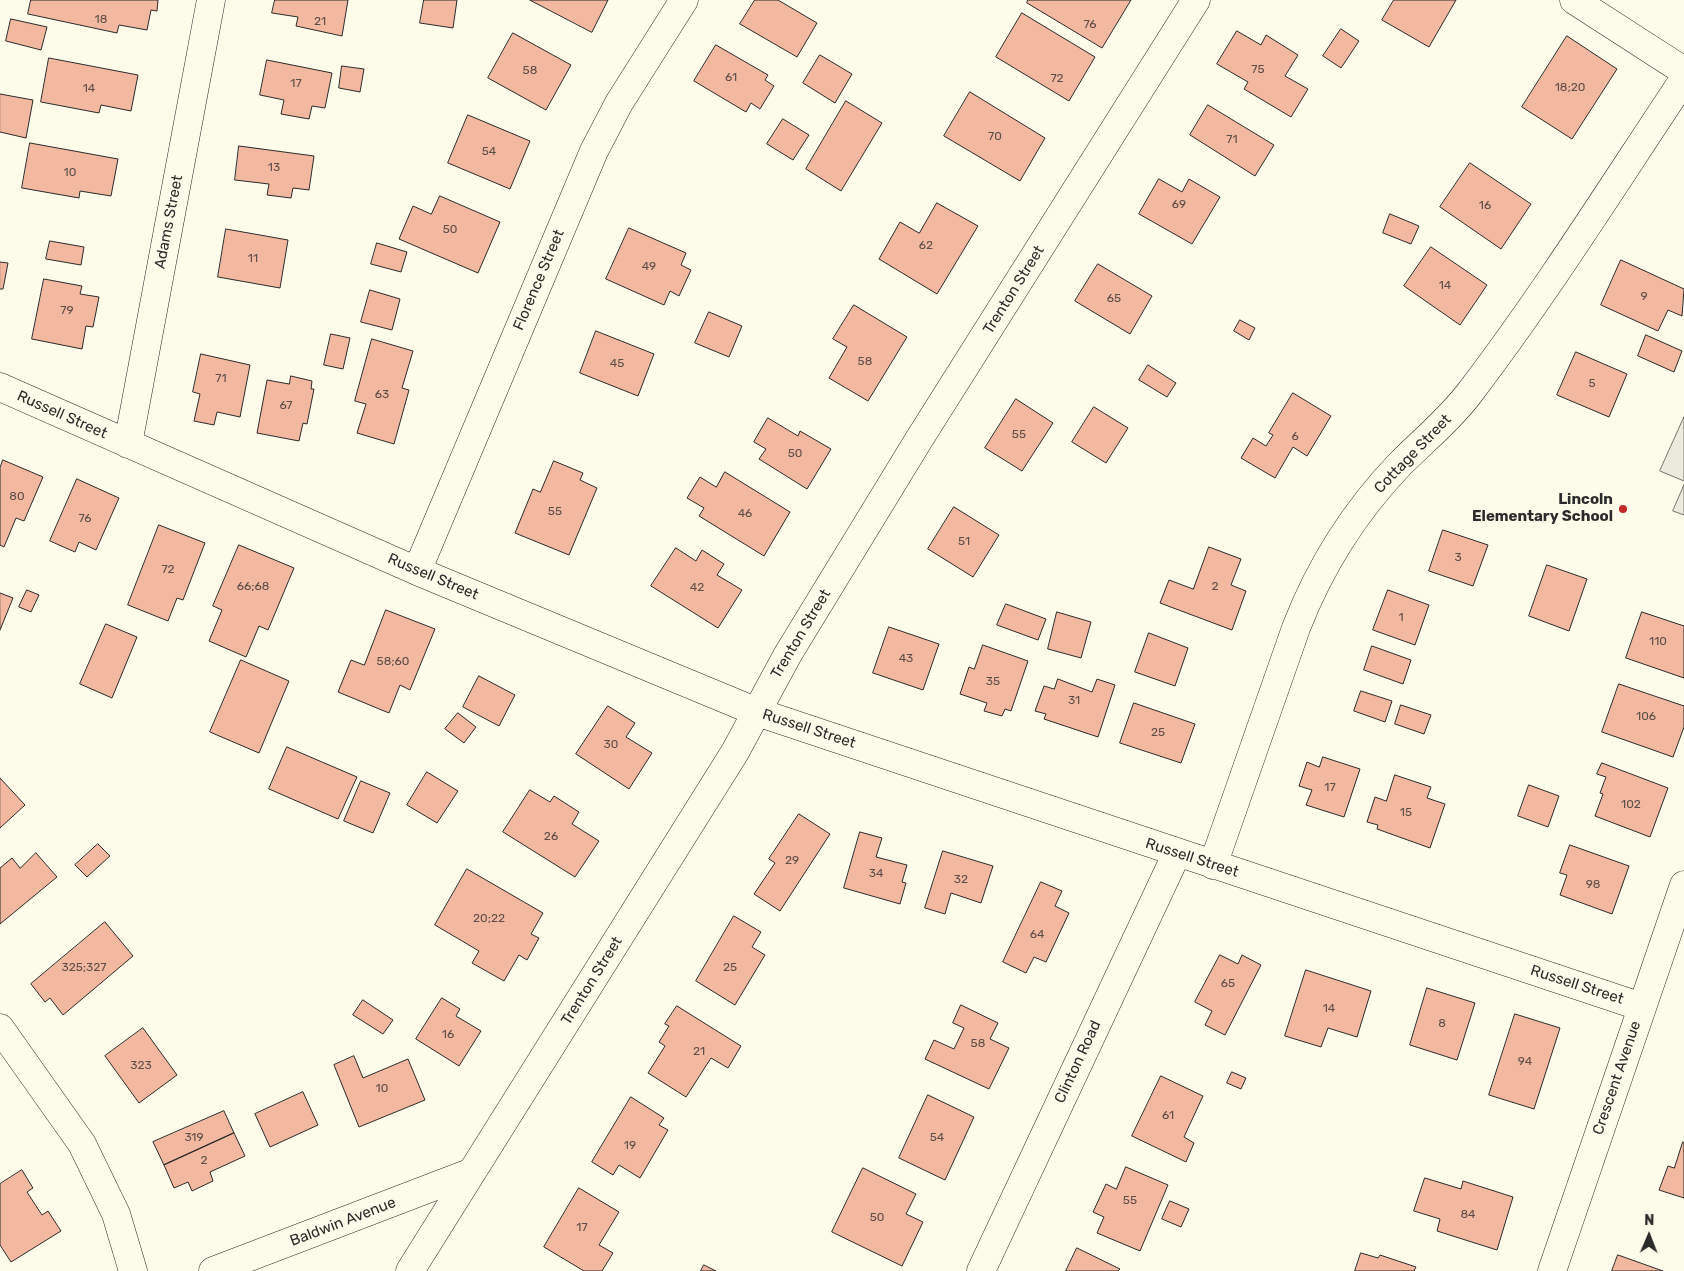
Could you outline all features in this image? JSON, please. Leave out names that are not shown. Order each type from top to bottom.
[{"type":"street","name":"Adams Street","points":[[128,444],[211,0]]},
{"type":"street","name":"Florence Street","points":[[417,571],[594,150],[619,103],[684,0]]},
{"type":"street","name":"Trenton Street","points":[[410,1271],[730,761],[788,654],[913,450],[1196,0]]},
{"type":"street","points":[[1574,0],[1684,72]]},
{"type":"street","name":"Cottage Street","points":[[1213,865],[1296,628],[1312,588],[1344,532],[1386,479],[1470,393],[1546,287],[1684,80]]},
{"type":"street","name":"Russell Street","points":[[0,387],[417,571],[757,712],[1642,1007]]},
{"type":"street","name":"Clinton Road","points":[[980,1271],[1177,853]]},
{"type":"street","name":"Crescent Avenue","points":[[1552,1271],[1684,885]]},
{"type":"street","points":[[0,1028],[82,1144],[116,1214],[133,1271]]},
{"type":"street","name":"Baldwin Avenue","points":[[213,1271],[472,1172]]},
{"type":"shaded area","points":[[1684,417],[1684,481],[1660,471]]},
{"type":"shaded area","points":[[1684,485],[1684,515],[1673,511]]},
{"type":"building","points":[[31,0],[158,0],[157,11],[151,10],[147,30],[119,25],[117,33],[28,14]]},
{"type":"building","points":[[275,0],[348,0],[342,36],[296,26],[298,17],[272,13]]},
{"type":"building","points":[[424,0],[457,0],[453,28],[420,23]]},
{"type":"building","points":[[530,0],[608,0],[592,32]]},
{"type":"building","points":[[755,0],[778,0],[817,23],[797,57],[740,24]]},
{"type":"building","points":[[1028,0],[1131,0],[1102,48],[1027,3]]},
{"type":"building","points":[[1394,0],[1456,0],[1429,47],[1382,20]]},
{"type":"building","points":[[1022,13],[1095,57],[1069,101],[996,57]]},
{"type":"building","points":[[11,19],[47,27],[41,50],[6,41]]},
{"type":"building","points":[[1341,29],[1359,41],[1341,68],[1323,56]]},
{"type":"building","points":[[1237,31],[1261,45],[1266,35],[1298,55],[1285,76],[1308,89],[1291,117],[1244,89],[1248,82],[1217,64]]},
{"type":"building","points":[[513,33],[571,65],[546,110],[488,78]]},
{"type":"building","points":[[1567,36],[1617,69],[1572,139],[1522,107]]},
{"type":"building","points":[[716,45],[768,75],[765,80],[774,86],[760,109],[751,103],[746,112],[694,81]]},
{"type":"building","points":[[820,55],[852,74],[835,103],[803,83]]},
{"type":"building","points":[[49,58],[138,75],[131,111],[101,105],[99,113],[41,102]]},
{"type":"building","points":[[267,60],[332,73],[325,108],[312,106],[309,119],[281,114],[284,100],[260,95]]},
{"type":"building","points":[[342,66],[364,69],[360,92],[339,88]]},
{"type":"building","points":[[970,92],[1045,138],[1020,181],[944,136]]},
{"type":"building","points":[[0,94],[33,100],[26,138],[0,132]]},
{"type":"building","points":[[846,101],[882,123],[841,191],[806,169]]},
{"type":"building","points":[[1208,105],[1274,145],[1255,176],[1190,135]]},
{"type":"building","points":[[468,115],[530,141],[510,189],[448,163]]},
{"type":"building","points":[[783,119],[809,135],[793,160],[767,144]]},
{"type":"building","points":[[30,143],[118,159],[111,196],[80,191],[79,198],[22,188]]},
{"type":"building","points":[[239,146],[314,156],[309,190],[293,188],[291,198],[267,195],[269,184],[235,180]]},
{"type":"building","points":[[1470,163],[1531,204],[1501,249],[1440,207]]},
{"type":"building","points":[[1159,179],[1182,192],[1189,179],[1220,197],[1192,244],[1139,214]]},
{"type":"building","points":[[440,196],[500,222],[478,273],[399,239],[413,206],[431,214]]},
{"type":"building","points":[[937,203],[978,226],[937,294],[879,259],[900,222],[919,233]]},
{"type":"building","points":[[1390,214],[1419,226],[1411,244],[1383,233]]},
{"type":"building","points":[[629,228],[686,253],[681,265],[691,270],[679,296],[670,291],[664,305],[606,279]]},
{"type":"building","points":[[226,229],[288,240],[280,288],[218,277]]},
{"type":"building","points":[[50,241],[84,247],[81,265],[46,259]]},
{"type":"building","points":[[377,243],[407,252],[401,272],[371,264]]},
{"type":"building","points":[[1431,247],[1487,285],[1460,325],[1404,286]]},
{"type":"building","points":[[1621,260],[1684,289],[1682,316],[1668,310],[1658,331],[1601,305]]},
{"type":"building","points":[[0,262],[8,263],[3,289],[0,289]]},
{"type":"building","points":[[1098,264],[1152,296],[1130,334],[1075,301]]},
{"type":"building","points":[[44,279],[82,286],[80,294],[99,297],[93,327],[86,326],[82,349],[32,339]]},
{"type":"building","points":[[370,290],[400,299],[392,330],[361,322]]},
{"type":"building","points":[[854,305],[907,337],[868,401],[829,378],[847,347],[833,339]]},
{"type":"building","points":[[709,312],[742,326],[729,357],[695,343]]},
{"type":"building","points":[[1240,320],[1255,328],[1249,340],[1234,331]]},
{"type":"building","points":[[596,331],[654,354],[638,396],[580,373]]},
{"type":"building","points":[[331,334],[350,338],[343,369],[324,365]]},
{"type":"building","points":[[1646,335],[1682,351],[1674,372],[1638,356]]},
{"type":"building","points":[[372,339],[413,351],[402,388],[409,390],[394,444],[357,433],[366,404],[355,401]]},
{"type":"building","points":[[1576,352],[1627,374],[1609,417],[1557,395]]},
{"type":"building","points":[[201,354],[250,365],[240,417],[217,412],[214,425],[194,421],[200,394],[193,392]]},
{"type":"building","points":[[1148,365],[1176,383],[1167,397],[1139,380]]},
{"type":"building","points":[[291,376],[312,381],[311,389],[314,389],[307,424],[303,423],[299,441],[257,433],[267,380],[289,384]]},
{"type":"building","points":[[1293,393],[1331,416],[1307,456],[1293,447],[1275,478],[1241,458],[1253,438],[1266,446],[1273,435],[1269,433]]},
{"type":"building","points":[[1016,399],[1053,423],[1022,471],[985,448]]},
{"type":"building","points":[[1094,407],[1128,428],[1106,463],[1072,442]]},
{"type":"building","points":[[768,418],[798,436],[800,431],[831,449],[807,489],[759,459],[766,449],[754,442]]},
{"type":"building","points":[[3,460],[43,477],[24,521],[16,518],[4,547],[0,545],[0,468]]},
{"type":"building","points":[[554,461],[583,473],[580,480],[597,488],[569,555],[515,533],[533,489],[540,492]]},
{"type":"building","points":[[725,472],[790,512],[764,556],[699,516],[704,508],[687,498],[700,477],[716,487]]},
{"type":"building","points":[[77,479],[119,498],[96,550],[79,542],[75,552],[50,541]]},
{"type":"building","points":[[954,507],[999,535],[973,577],[928,549]]},
{"type":"building","points":[[159,525],[205,543],[183,600],[177,598],[168,621],[128,605]]},
{"type":"building","points":[[1443,530],[1488,545],[1473,586],[1429,571]]},
{"type":"building","points":[[239,545],[294,568],[268,630],[259,626],[246,657],[209,641],[222,610],[213,606]]},
{"type":"building","points":[[1209,547],[1241,559],[1231,585],[1246,591],[1232,630],[1160,603],[1169,580],[1193,589]]},
{"type":"building","points":[[676,548],[696,561],[702,550],[724,564],[717,575],[742,590],[718,628],[651,586]]},
{"type":"building","points":[[1547,565],[1587,579],[1569,631],[1529,616]]},
{"type":"building","points":[[27,590],[39,595],[31,612],[19,607]]},
{"type":"building","points":[[1388,590],[1429,605],[1415,645],[1373,630]]},
{"type":"building","points":[[0,593],[13,598],[0,630]]},
{"type":"building","points":[[1006,604],[1046,619],[1038,640],[997,625]]},
{"type":"building","points":[[386,610],[435,629],[410,690],[400,685],[389,713],[338,692],[351,660],[364,665]]},
{"type":"building","points":[[1057,612],[1091,622],[1081,658],[1048,649]]},
{"type":"building","points":[[1642,612],[1684,626],[1684,678],[1626,658]]},
{"type":"building","points":[[106,624],[137,637],[112,698],[80,684]]},
{"type":"building","points":[[889,627],[939,644],[923,690],[873,673]]},
{"type":"building","points":[[1149,633],[1188,648],[1175,686],[1135,672]]},
{"type":"building","points":[[983,645],[1028,661],[1011,711],[1005,709],[1002,716],[984,711],[987,703],[960,694],[969,667],[974,669]]},
{"type":"building","points":[[1372,646],[1411,660],[1403,684],[1364,670]]},
{"type":"building","points":[[241,660],[289,681],[259,753],[210,732]]},
{"type":"building","points":[[479,676],[515,695],[499,726],[463,707]]},
{"type":"building","points":[[1058,679],[1092,692],[1097,679],[1115,685],[1098,737],[1044,719],[1046,714],[1035,711],[1044,686],[1054,689]]},
{"type":"building","points":[[1619,684],[1684,706],[1684,727],[1673,757],[1602,732]]},
{"type":"building","points":[[1361,691],[1392,701],[1385,722],[1354,711]]},
{"type":"building","points":[[1134,703],[1195,724],[1181,763],[1120,743]]},
{"type":"building","points":[[1401,705],[1431,715],[1424,734],[1395,724]]},
{"type":"building","points":[[608,706],[635,723],[626,737],[652,753],[629,789],[576,754]]},
{"type":"building","points":[[458,713],[476,727],[464,743],[445,729]]},
{"type":"building","points":[[287,747],[357,777],[338,819],[269,789]]},
{"type":"building","points":[[1323,757],[1360,769],[1344,817],[1306,805],[1312,790],[1299,786],[1307,762],[1319,767]]},
{"type":"building","points":[[1602,763],[1668,788],[1650,837],[1595,816],[1603,794],[1600,793],[1606,777],[1597,774]]},
{"type":"building","points":[[427,772],[458,791],[437,823],[407,805]]},
{"type":"building","points":[[1395,775],[1431,787],[1427,798],[1445,804],[1430,848],[1377,829],[1378,825],[1367,822],[1375,797],[1386,801]]},
{"type":"building","points":[[0,778],[25,805],[0,828]]},
{"type":"building","points":[[361,781],[390,793],[373,833],[344,821]]},
{"type":"building","points":[[1529,785],[1559,796],[1548,827],[1518,816]]},
{"type":"building","points":[[530,790],[550,802],[554,796],[579,812],[572,824],[599,841],[575,877],[503,832]]},
{"type":"building","points":[[799,814],[830,834],[780,911],[754,894],[775,863],[769,859]]},
{"type":"building","points":[[860,832],[882,838],[876,857],[907,865],[902,882],[906,883],[900,904],[844,888]]},
{"type":"building","points":[[98,844],[110,856],[87,877],[75,865]]},
{"type":"building","points":[[1570,845],[1629,866],[1612,914],[1560,895],[1567,875],[1560,873]]},
{"type":"building","points":[[943,851],[993,866],[981,903],[951,893],[945,914],[925,908]]},
{"type":"building","points":[[36,853],[57,877],[0,924],[0,868],[12,858],[20,868]]},
{"type":"building","points":[[467,869],[543,913],[531,934],[539,938],[527,960],[519,955],[504,981],[472,963],[479,951],[435,925]]},
{"type":"building","points":[[1041,882],[1062,891],[1055,906],[1069,913],[1046,962],[1034,957],[1026,973],[1003,962]]},
{"type":"building","points":[[734,916],[761,932],[752,947],[765,955],[735,1005],[696,981]]},
{"type":"building","points":[[105,922],[133,956],[63,1015],[50,998],[45,1002],[31,984]]},
{"type":"building","points":[[1220,955],[1238,964],[1242,955],[1261,965],[1225,1035],[1205,1025],[1212,1011],[1195,1002]]},
{"type":"building","points":[[1306,970],[1371,991],[1357,1037],[1328,1028],[1321,1047],[1285,1036]]},
{"type":"building","points":[[1427,988],[1475,1003],[1457,1060],[1410,1045]]},
{"type":"building","points":[[442,998],[460,1009],[456,1016],[481,1031],[459,1066],[416,1039]]},
{"type":"building","points":[[363,1000],[393,1020],[383,1034],[353,1015]]},
{"type":"building","points":[[961,1005],[998,1023],[990,1039],[1009,1048],[989,1089],[925,1059],[934,1040],[954,1049],[964,1028],[953,1023]]},
{"type":"building","points":[[677,1006],[741,1046],[728,1068],[711,1058],[686,1097],[648,1073],[665,1046],[659,1042],[669,1026],[665,1024]]},
{"type":"building","points":[[1515,1014],[1560,1028],[1534,1109],[1489,1095]]},
{"type":"building","points":[[143,1028],[177,1075],[139,1103],[105,1056]]},
{"type":"building","points":[[354,1056],[363,1078],[408,1059],[425,1100],[359,1127],[334,1065]]},
{"type":"building","points":[[1232,1072],[1246,1078],[1241,1089],[1227,1083]]},
{"type":"building","points":[[1161,1076],[1203,1096],[1184,1137],[1194,1143],[1186,1162],[1132,1136]]},
{"type":"building","points":[[303,1092],[318,1125],[270,1147],[255,1114]]},
{"type":"building","points":[[928,1095],[974,1117],[945,1180],[899,1158]]},
{"type":"building","points":[[631,1097],[664,1118],[659,1125],[668,1130],[640,1178],[619,1165],[613,1175],[592,1162]]},
{"type":"building","points":[[224,1111],[234,1133],[164,1165],[153,1142]]},
{"type":"building","points":[[234,1133],[245,1156],[210,1172],[213,1181],[192,1191],[188,1182],[174,1188],[164,1165]]},
{"type":"building","points":[[1683,1142],[1684,1198],[1659,1190],[1668,1166],[1674,1168]]},
{"type":"building","points":[[1126,1167],[1168,1185],[1140,1251],[1097,1233],[1104,1217],[1093,1212],[1106,1184],[1116,1189]]},
{"type":"building","points":[[863,1168],[916,1194],[906,1214],[923,1222],[902,1266],[832,1232]]},
{"type":"building","points":[[22,1170],[33,1188],[27,1192],[42,1215],[48,1211],[61,1231],[11,1262],[0,1245],[0,1184]]},
{"type":"building","points":[[1425,1178],[1461,1189],[1463,1181],[1513,1197],[1497,1250],[1437,1231],[1440,1219],[1414,1211]]},
{"type":"building","points":[[579,1188],[619,1212],[599,1245],[613,1253],[602,1271],[584,1271],[544,1247]]},
{"type":"building","points":[[1170,1201],[1189,1209],[1181,1227],[1162,1219]]},
{"type":"building","points":[[1077,1248],[1120,1269],[1118,1271],[1066,1271]]},
{"type":"building","points":[[1361,1253],[1378,1258],[1380,1255],[1416,1267],[1414,1271],[1355,1271]]},
{"type":"building","points":[[1618,1255],[1663,1271],[1612,1271]]},
{"type":"building","points":[[704,1265],[716,1271],[701,1271]]},
{"type":"place","name":"Lincoln Elementary School","points":[[1623,509]]}]
